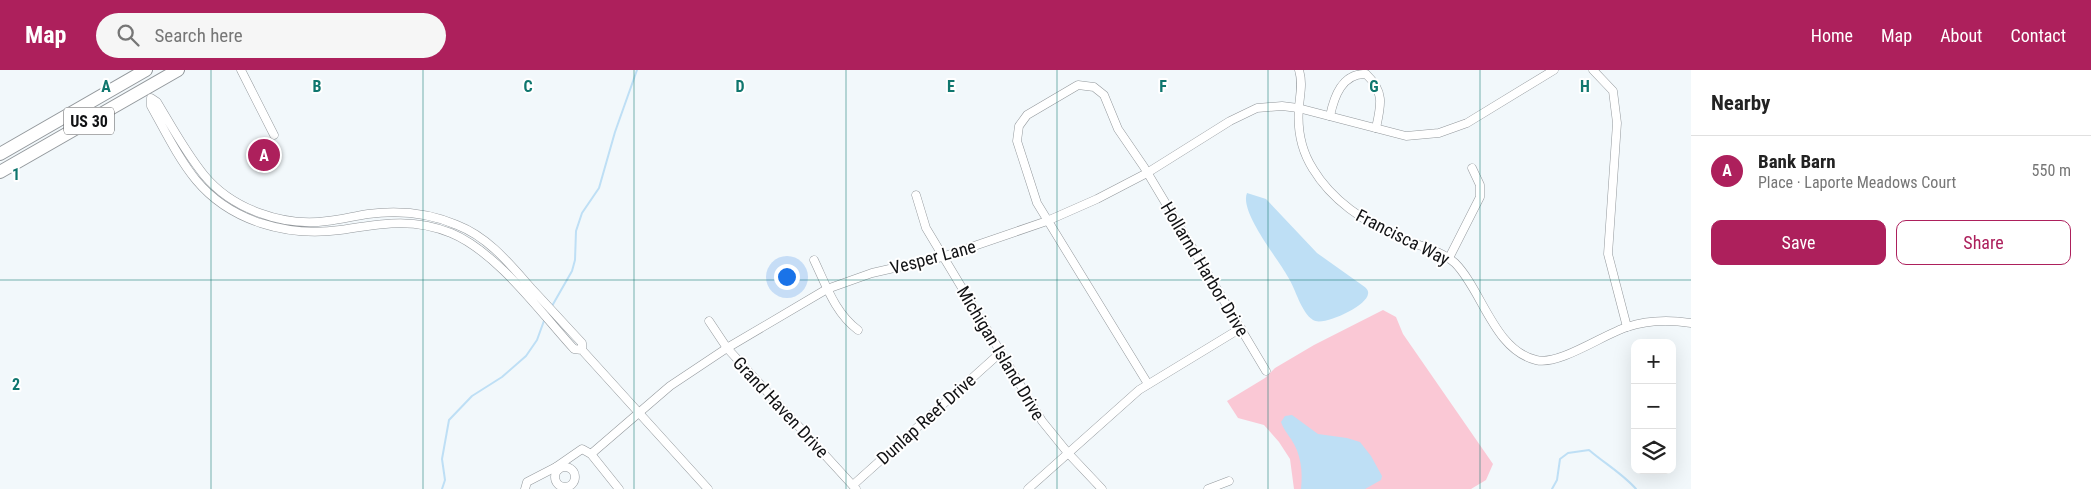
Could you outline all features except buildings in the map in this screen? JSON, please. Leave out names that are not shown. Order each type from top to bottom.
[{"type":"main road","name":"US 30","points":[[0,154],[146,70]]},
{"type":"main road","name":"US 30","points":[[0,172],[147,93],[178,70]]},
{"type":"street","points":[[241,70],[274,135]]},
{"type":"street","name":"Francisca Way","points":[[1299,70],[1301,90],[1298,108],[1299,137],[1315,172],[1349,209],[1379,229],[1449,258],[1464,275],[1497,328],[1515,350],[1536,360],[1558,358],[1627,327]]},
{"type":"street","name":"Vesper Lane","points":[[591,454],[640,414],[670,386],[727,348],[827,289],[872,273],[942,256],[1047,221],[1096,199],[1230,121],[1257,108],[1282,106],[1298,108],[1406,136],[1439,133],[1467,124],[1554,70]]},
{"type":"street","points":[[1593,70],[1613,91],[1617,123],[1608,254],[1627,327],[1667,320],[1691,323]]},
{"type":"street","points":[[1330,116],[1333,101],[1344,83],[1359,74],[1366,74],[1378,90],[1381,102],[1376,128]]},
{"type":"street","name":"Hollarnd Harbor Drive","points":[[1047,221],[1032,194],[1017,141],[1018,131],[1027,115],[1072,87],[1090,85],[1104,95],[1118,129],[1145,170],[1266,371]]},
{"type":"street","points":[[147,93],[157,102],[189,155],[205,177],[241,204],[263,214],[283,220],[326,222],[385,212],[411,212],[458,225],[479,237],[506,260],[582,344],[582,350],[708,489]]},
{"type":"street","points":[[1449,258],[1480,197],[1480,185],[1472,168]]},
{"type":"street","name":"Michigan Island Drive","points":[[916,195],[926,228],[1042,421],[1065,450],[1102,489]]},
{"type":"street","points":[[1047,221],[1148,384]]},
{"type":"street","points":[[814,260],[839,312],[846,322],[858,330]]},
{"type":"street","name":"Grand Haven Drive","points":[[709,321],[727,348],[854,487]]},
{"type":"street","points":[[1028,489],[1065,450],[1126,400],[1148,384],[1241,328]]},
{"type":"street","name":"Dunlap Reef Drive","points":[[854,487],[1000,353]]},
{"type":"street","points":[[525,489],[527,482],[557,469],[582,449],[591,454],[619,489]]},
{"type":"street","points":[[1208,489],[1229,481]]},
{"type":"shaded area","points":[[1383,310],[1396,317],[1403,334],[1493,464],[1486,480],[1471,489],[1294,489],[1290,459],[1279,442],[1264,425],[1238,418],[1227,401],[1265,378],[1275,368],[1314,345]]},
{"type":"water","points":[[1247,193],[1266,199],[1317,253],[1367,290],[1366,299],[1353,309],[1335,318],[1326,321],[1313,320],[1305,312],[1288,277],[1254,223],[1246,201]]},
{"type":"water","points":[[1292,415],[1318,434],[1360,442],[1371,456],[1382,476],[1381,480],[1365,489],[1301,489],[1302,476],[1299,457],[1281,422],[1285,416]]},
{"type":"waterway","points":[[552,306],[572,271],[575,260],[576,231],[582,213],[599,188],[615,132],[637,70]]},
{"type":"waterway","points":[[442,489],[445,480],[442,459],[449,420],[472,396],[502,377],[526,356],[537,340],[545,318]]},
{"type":"waterway","points":[[1552,489],[1557,480],[1560,459],[1568,453],[1589,450],[1636,489]]},
{"type":"place","name":"Bank Barn","points":[[264,155]]}]
